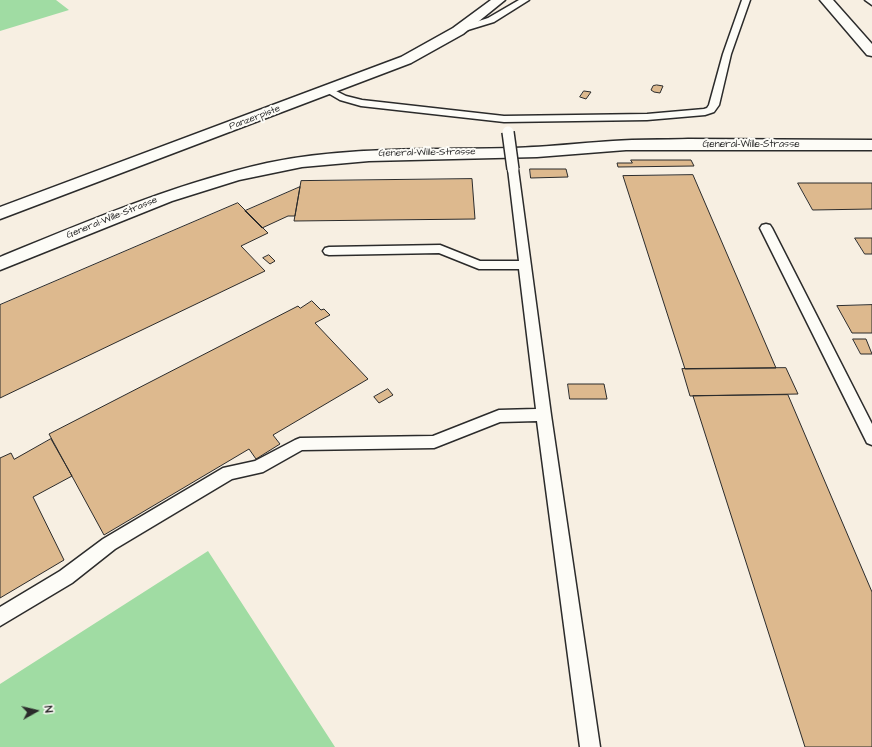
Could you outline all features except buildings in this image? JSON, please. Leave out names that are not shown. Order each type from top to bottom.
[{"type":"main road","name":"Panzerpiste","points":[[0,214],[406,60],[458,31],[499,0]]},
{"type":"main road","points":[[826,0],[872,52]]},
{"type":"main road","name":"General-Wille-Strasse","points":[[0,264],[152,202],[204,185],[267,168],[322,159],[398,153],[537,152],[626,145],[872,145]]},
{"type":"lane","points":[[458,31],[491,20],[526,0]]},
{"type":"lane","points":[[328,90],[343,98],[361,103],[504,118],[647,117],[696,114],[711,110],[714,105],[727,54],[746,0]]},
{"type":"lane","points":[[869,0],[872,3]]},
{"type":"lane","points":[[504,118],[508,132],[513,168],[544,415],[590,747]]},
{"type":"lane","points":[[766,228],[872,439]]},
{"type":"lane","points":[[329,251],[440,249],[479,265],[526,265]]},
{"type":"lane","points":[[0,617],[66,577],[109,544],[229,473],[258,467],[300,444],[434,442],[499,416],[544,415]]},
{"type":"green space","points":[[0,0],[56,0],[69,10],[0,31]]},
{"type":"green space","points":[[208,551],[335,747],[0,747],[0,684]]}]
